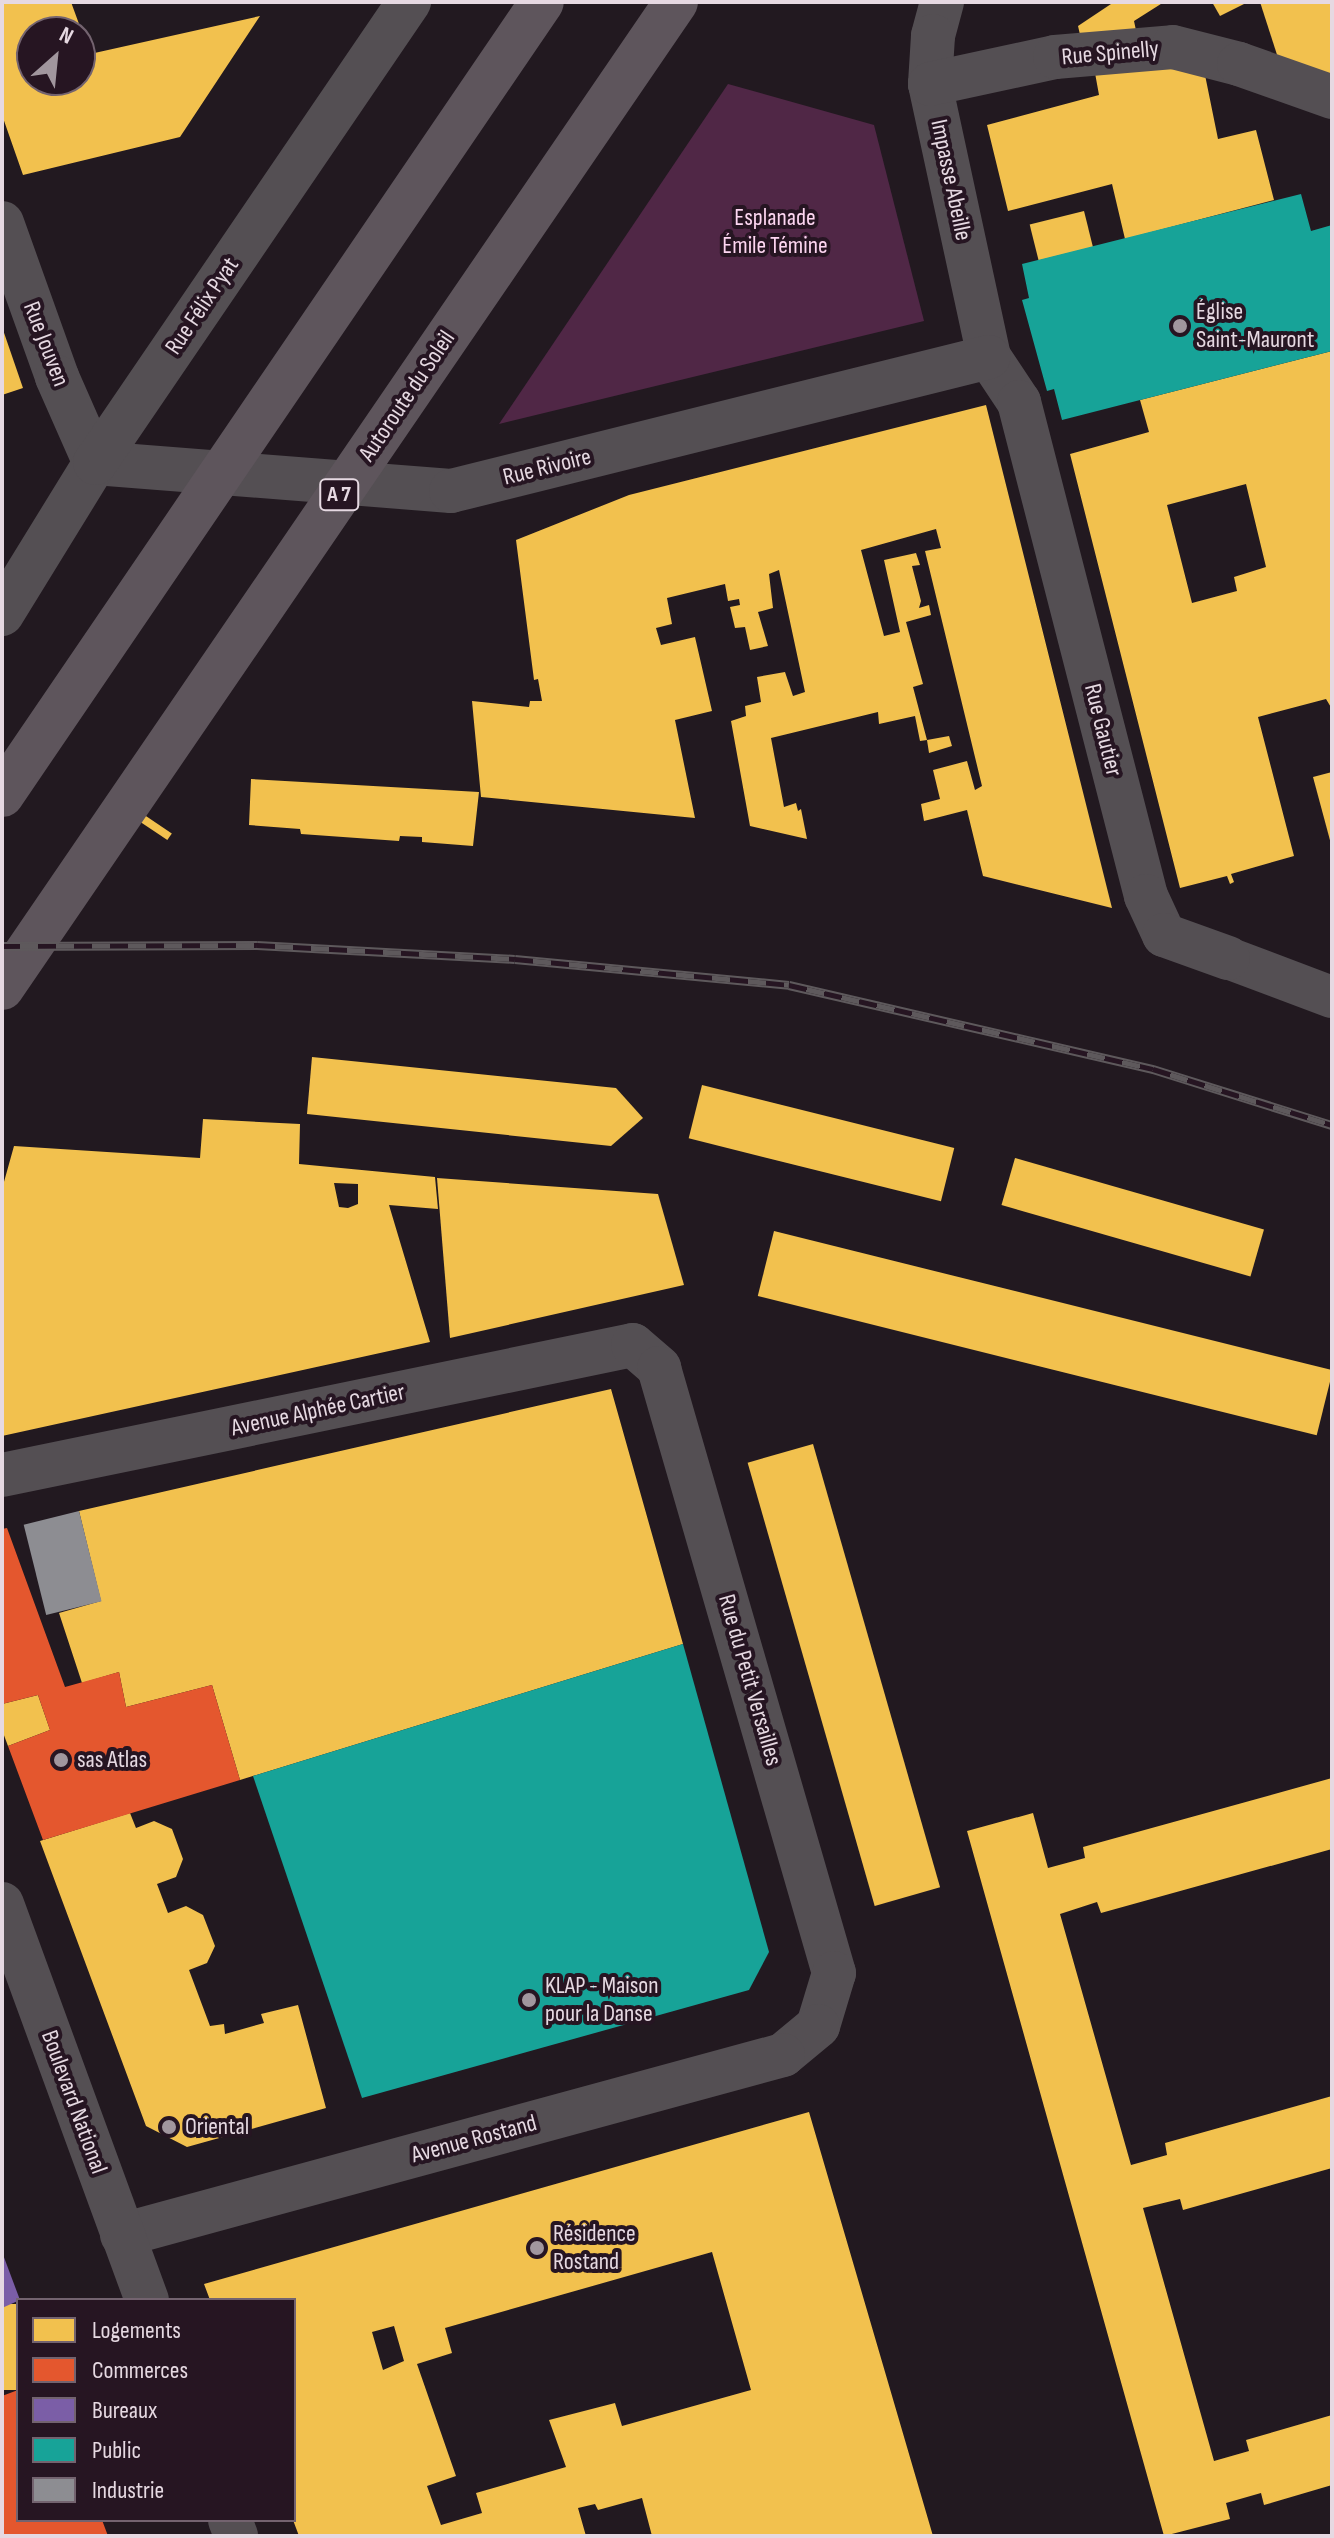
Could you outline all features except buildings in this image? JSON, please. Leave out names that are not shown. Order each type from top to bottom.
[{"type":"highway","points":[[2,795],[542,2]]},
{"type":"highway","name":"Autoroute du Soleil","points":[[2,988],[676,2]]},
{"type":"street","name":"Rue Félix Pyat","points":[[2,614],[95,463],[409,2]]},
{"type":"street","name":"Impasse Abeille","points":[[942,2],[933,36],[930,84],[989,357]]},
{"type":"street","name":"Rue Spinelly","points":[[930,84],[1055,57],[1173,47],[1239,64],[1332,97]]},
{"type":"street","name":"Rue Jouven","points":[[2,223],[57,377],[95,463]]},
{"type":"street","name":"Rue Rivoire","points":[[95,463],[451,491],[989,357]]},
{"type":"street","name":"Rue Gautier","points":[[989,357],[1019,402],[1146,896],[1164,935],[1332,997]]},
{"type":"street","name":"Avenue Alphée Cartier","points":[[2,1475],[633,1345]]},
{"type":"street","name":"Rue du Petit Versailles","points":[[633,1345],[659,1368],[834,1973],[818,2026]]},
{"type":"street","name":"Boulevard National","points":[[2,1904],[146,2298]]},
{"type":"street","name":"Avenue Rostand","points":[[122,2235],[783,2055],[818,2026]]},
{"type":"green space","name":"Esplanade Émile Témine","points":[[728,84],[874,125],[924,321],[499,424]]},
{"type":"railway","points":[[2,946],[257,945],[515,959],[789,985],[1153,1069],[1332,1125]]},
{"type":"place","name":"Église Saint-Mauront","points":[[1180,326]]},
{"type":"place","name":"sas Atlas","points":[[61,1760]]},
{"type":"place","name":"KLAP - Maison pour la Danse","points":[[529,2000]]},
{"type":"place","name":"Oriental","points":[[169,2127]]},
{"type":"place","name":"Résidence Rostand","points":[[537,2248]]}]
